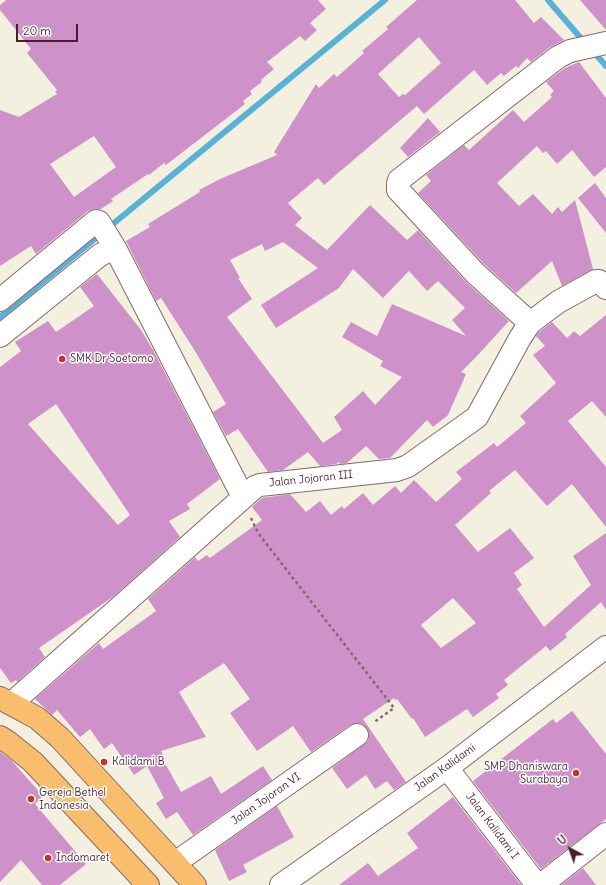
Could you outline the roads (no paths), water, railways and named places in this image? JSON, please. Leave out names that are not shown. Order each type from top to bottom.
[{"type":"main road","points":[[6,700],[37,718],[60,738],[195,885]]},
{"type":"main road","points":[[0,737],[33,762],[148,885]]},
{"type":"street","points":[[530,323],[475,273],[398,190],[398,183],[399,180],[558,57],[576,50],[606,43]]},
{"type":"street","points":[[0,300],[84,229],[96,221],[99,222],[114,246],[243,497]]},
{"type":"street","points":[[0,336],[100,255],[114,246]]},
{"type":"street","name":"Jalan Jojoran III","points":[[6,700],[243,497],[260,485],[397,470],[408,466],[477,417],[523,332],[530,323],[558,302],[596,281],[599,281],[606,288]]},
{"type":"street","name":"Jalan Kalidami","points":[[281,885],[447,768],[606,647]]},
{"type":"street","name":"Jalan Jojoran VI","points":[[175,863],[357,735]]},
{"type":"street","name":"Jalan Kalidami I","points":[[447,768],[537,885]]},
{"type":"street","points":[[541,885],[606,834]]},
{"type":"waterway","points":[[0,317],[385,0]]},
{"type":"waterway","points":[[548,0],[585,43]]},
{"type":"waterway","points":[[593,51],[606,66]]},
{"type":"place","name":"SMK Dr Soetomo","points":[[62,359]]},
{"type":"place","name":"Kalidami B","points":[[104,762]]},
{"type":"place","name":"SMP Dhaniswara Surabaya","points":[[576,773]]},
{"type":"place","name":"Gereja Bethel Indonesia","points":[[31,799]]},
{"type":"place","name":"Indomaret","points":[[48,858]]}]
